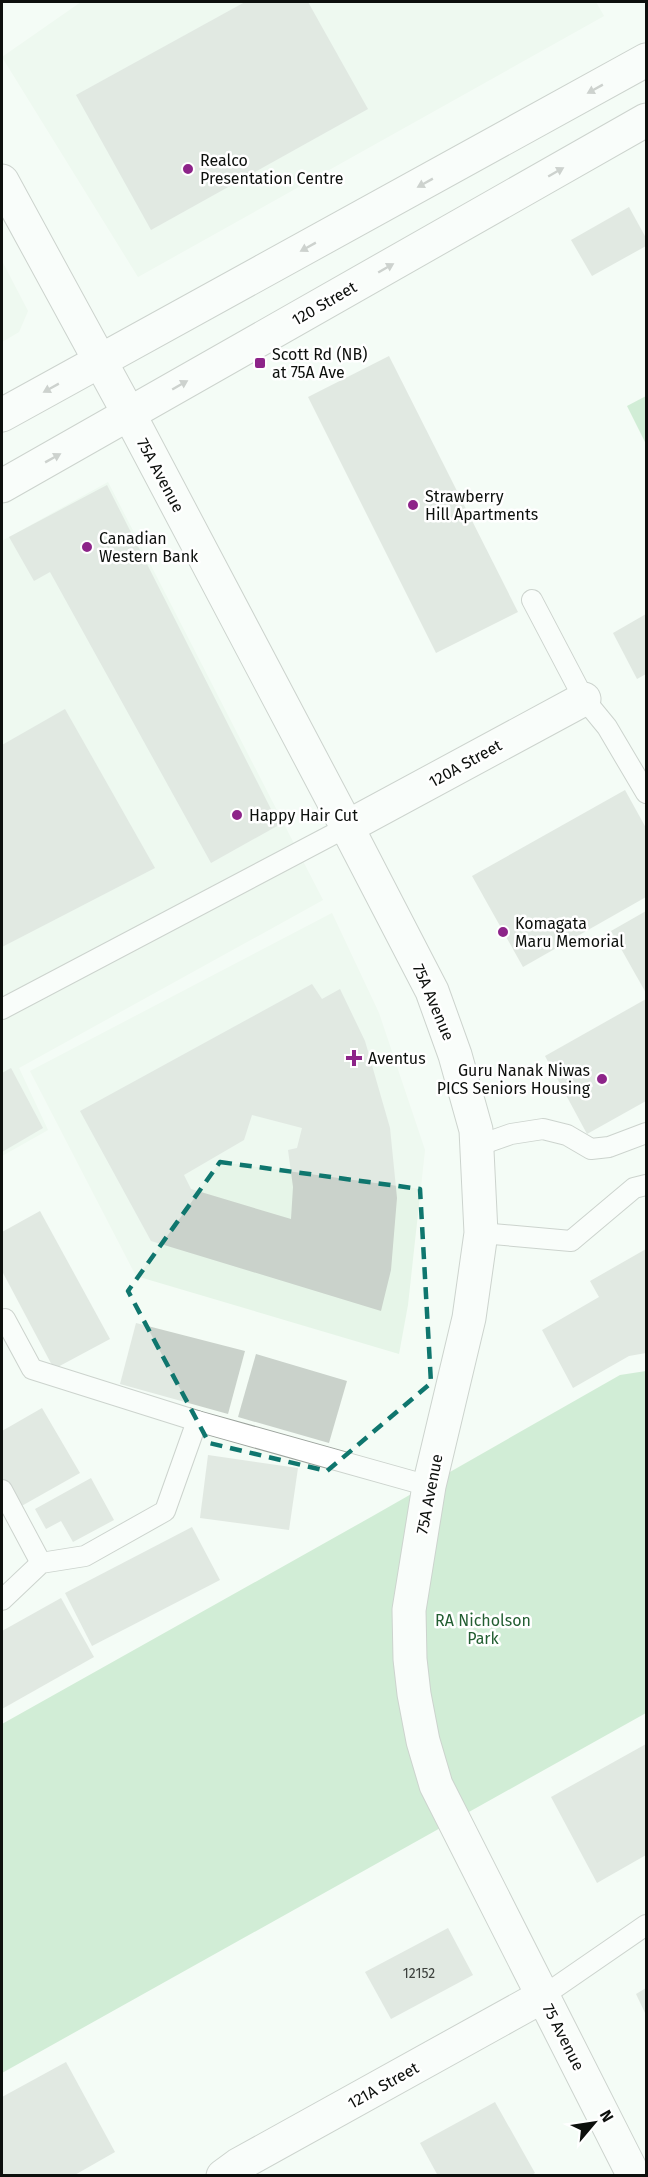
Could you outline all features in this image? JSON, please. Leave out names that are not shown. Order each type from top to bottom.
[{"type":"street","points":[[2,415],[646,60]]},
{"type":"street","name":"120 Street","points":[[2,486],[646,120]]},
{"type":"street","name":"75A Avenue","points":[[2,181],[129,414],[347,827],[432,991],[456,1055],[476,1130],[481,1233],[469,1318],[429,1486],[409,1610],[410,1659],[423,1741],[436,1785],[543,1996]]},
{"type":"street","name":"120A Street","points":[[347,827],[584,699]]},
{"type":"street","name":"121A Street","points":[[224,2175],[543,1996]]},
{"type":"street","name":"75 Avenue","points":[[543,1996],[634,2175]]},
{"type":"lane","points":[[532,600],[584,699],[607,727],[646,793]]},
{"type":"lane","points":[[2,1009],[347,827]]},
{"type":"lane","points":[[477,1146],[511,1134],[543,1130],[567,1135],[591,1149],[609,1147],[646,1133]]},
{"type":"lane","points":[[481,1233],[571,1241],[634,1188],[646,1185]]},
{"type":"lane","points":[[2,1320],[5,1318],[32,1369],[197,1421],[429,1486]]},
{"type":"lane","points":[[2,1600],[41,1563],[85,1556],[165,1511],[197,1421]]},
{"type":"lane","points":[[2,1490],[41,1563]]},
{"type":"lane","points":[[543,1996],[646,1925]]},
{"type":"highlighted area","points":[[220,1162],[420,1189],[431,1383],[327,1471],[209,1443],[128,1291]]},
{"type":"shaded area","points":[[81,2],[596,2],[604,16],[138,277],[2,57]]},
{"type":"shaded area","points":[[2,261],[28,311],[19,332],[2,342]]},
{"type":"shaded area","points":[[108,482],[323,900],[19,1068],[48,1130],[2,1156],[2,541]]},
{"type":"shaded area","points":[[332,913],[379,1013],[425,1150],[408,1305],[399,1354],[136,1276],[30,1071]]},
{"type":"green space","points":[[646,396],[646,444],[627,406]]},
{"type":"green space","name":"RA Nicholson Park","points":[[646,1371],[646,1713],[2,2073],[2,1724],[620,1375]]},
{"type":"building","name":"Realco Presentation Centre","points":[[245,2],[308,2],[368,109],[151,230],[76,95]]},
{"type":"building","points":[[629,207],[646,238],[646,246],[592,276],[571,240]]},
{"type":"building","name":"Strawberry Hill Apartments","points":[[389,356],[518,612],[436,653],[308,397]]},
{"type":"building","points":[[107,485],[279,825],[211,863],[50,572],[34,581],[9,537]]},
{"type":"building","points":[[646,614],[646,674],[637,679],[613,633]]},
{"type":"building","points":[[65,709],[155,868],[2,947],[2,745]]},
{"type":"building","points":[[625,790],[646,828],[646,897],[523,967],[472,876]]},
{"type":"building","points":[[646,911],[646,993],[611,931]]},
{"type":"building","points":[[312,984],[322,999],[340,989],[365,1041],[390,1128],[397,1198],[391,1270],[381,1311],[151,1241],[80,1111]],"holes":[[[252,1115],[302,1128],[297,1148],[288,1150],[293,1187],[291,1219],[191,1189],[184,1175],[244,1140]]]},
{"type":"building","name":"Guru Nanak Niwas PICS Seniors Housing","points":[[646,999],[646,1101],[587,1134],[545,1056]]},
{"type":"building","points":[[11,1068],[43,1128],[2,1152],[2,1073]]},
{"type":"building","points":[[40,1211],[110,1339],[54,1369],[2,1271],[2,1232]]},
{"type":"building","points":[[646,1249],[646,1353],[629,1356],[573,1388],[542,1330],[599,1297],[590,1281]]},
{"type":"building","points":[[136,1323],[245,1351],[228,1414],[120,1384]]},
{"type":"building","points":[[256,1354],[347,1381],[329,1443],[238,1417]]},
{"type":"building","points":[[42,1408],[80,1473],[18,1508],[2,1479],[2,1431]]},
{"type":"building","points":[[208,1455],[298,1468],[289,1530],[200,1518]]},
{"type":"building","points":[[91,1478],[114,1520],[73,1542],[61,1521],[46,1529],[35,1509]]},
{"type":"building","points":[[192,1527],[220,1580],[92,1646],[65,1593]]},
{"type":"building","points":[[61,1598],[94,1657],[2,1709],[2,1631]]},
{"type":"building","points":[[646,1744],[646,1855],[597,1883],[551,1797]]},
{"type":"building","points":[[448,1928],[473,1975],[391,2019],[365,1972]]},
{"type":"building","points":[[646,1988],[646,2015],[636,1994]]},
{"type":"building","points":[[66,2062],[115,2152],[73,2176],[2,2176],[2,2097]]},
{"type":"building","points":[[495,2102],[535,2173],[530,2176],[438,2176],[420,2143]]},
{"type":"place","name":"Realco Presentation Centre","points":[[188,169]]},
{"type":"place","name":"Scott Rd (NB) at 75A Ave","points":[[260,363]]},
{"type":"place","name":"Strawberry Hill Apartments","points":[[413,505]]},
{"type":"place","name":"Canadian Western Bank","points":[[87,547]]},
{"type":"place","name":"Happy Hair Cut","points":[[237,815]]},
{"type":"place","name":"Komagata Maru Memorial","points":[[503,932]]},
{"type":"place","name":"Aventus","points":[[354,1058]]},
{"type":"place","name":"Guru Nanak Niwas PICS Seniors Housing","points":[[602,1079]]}]
